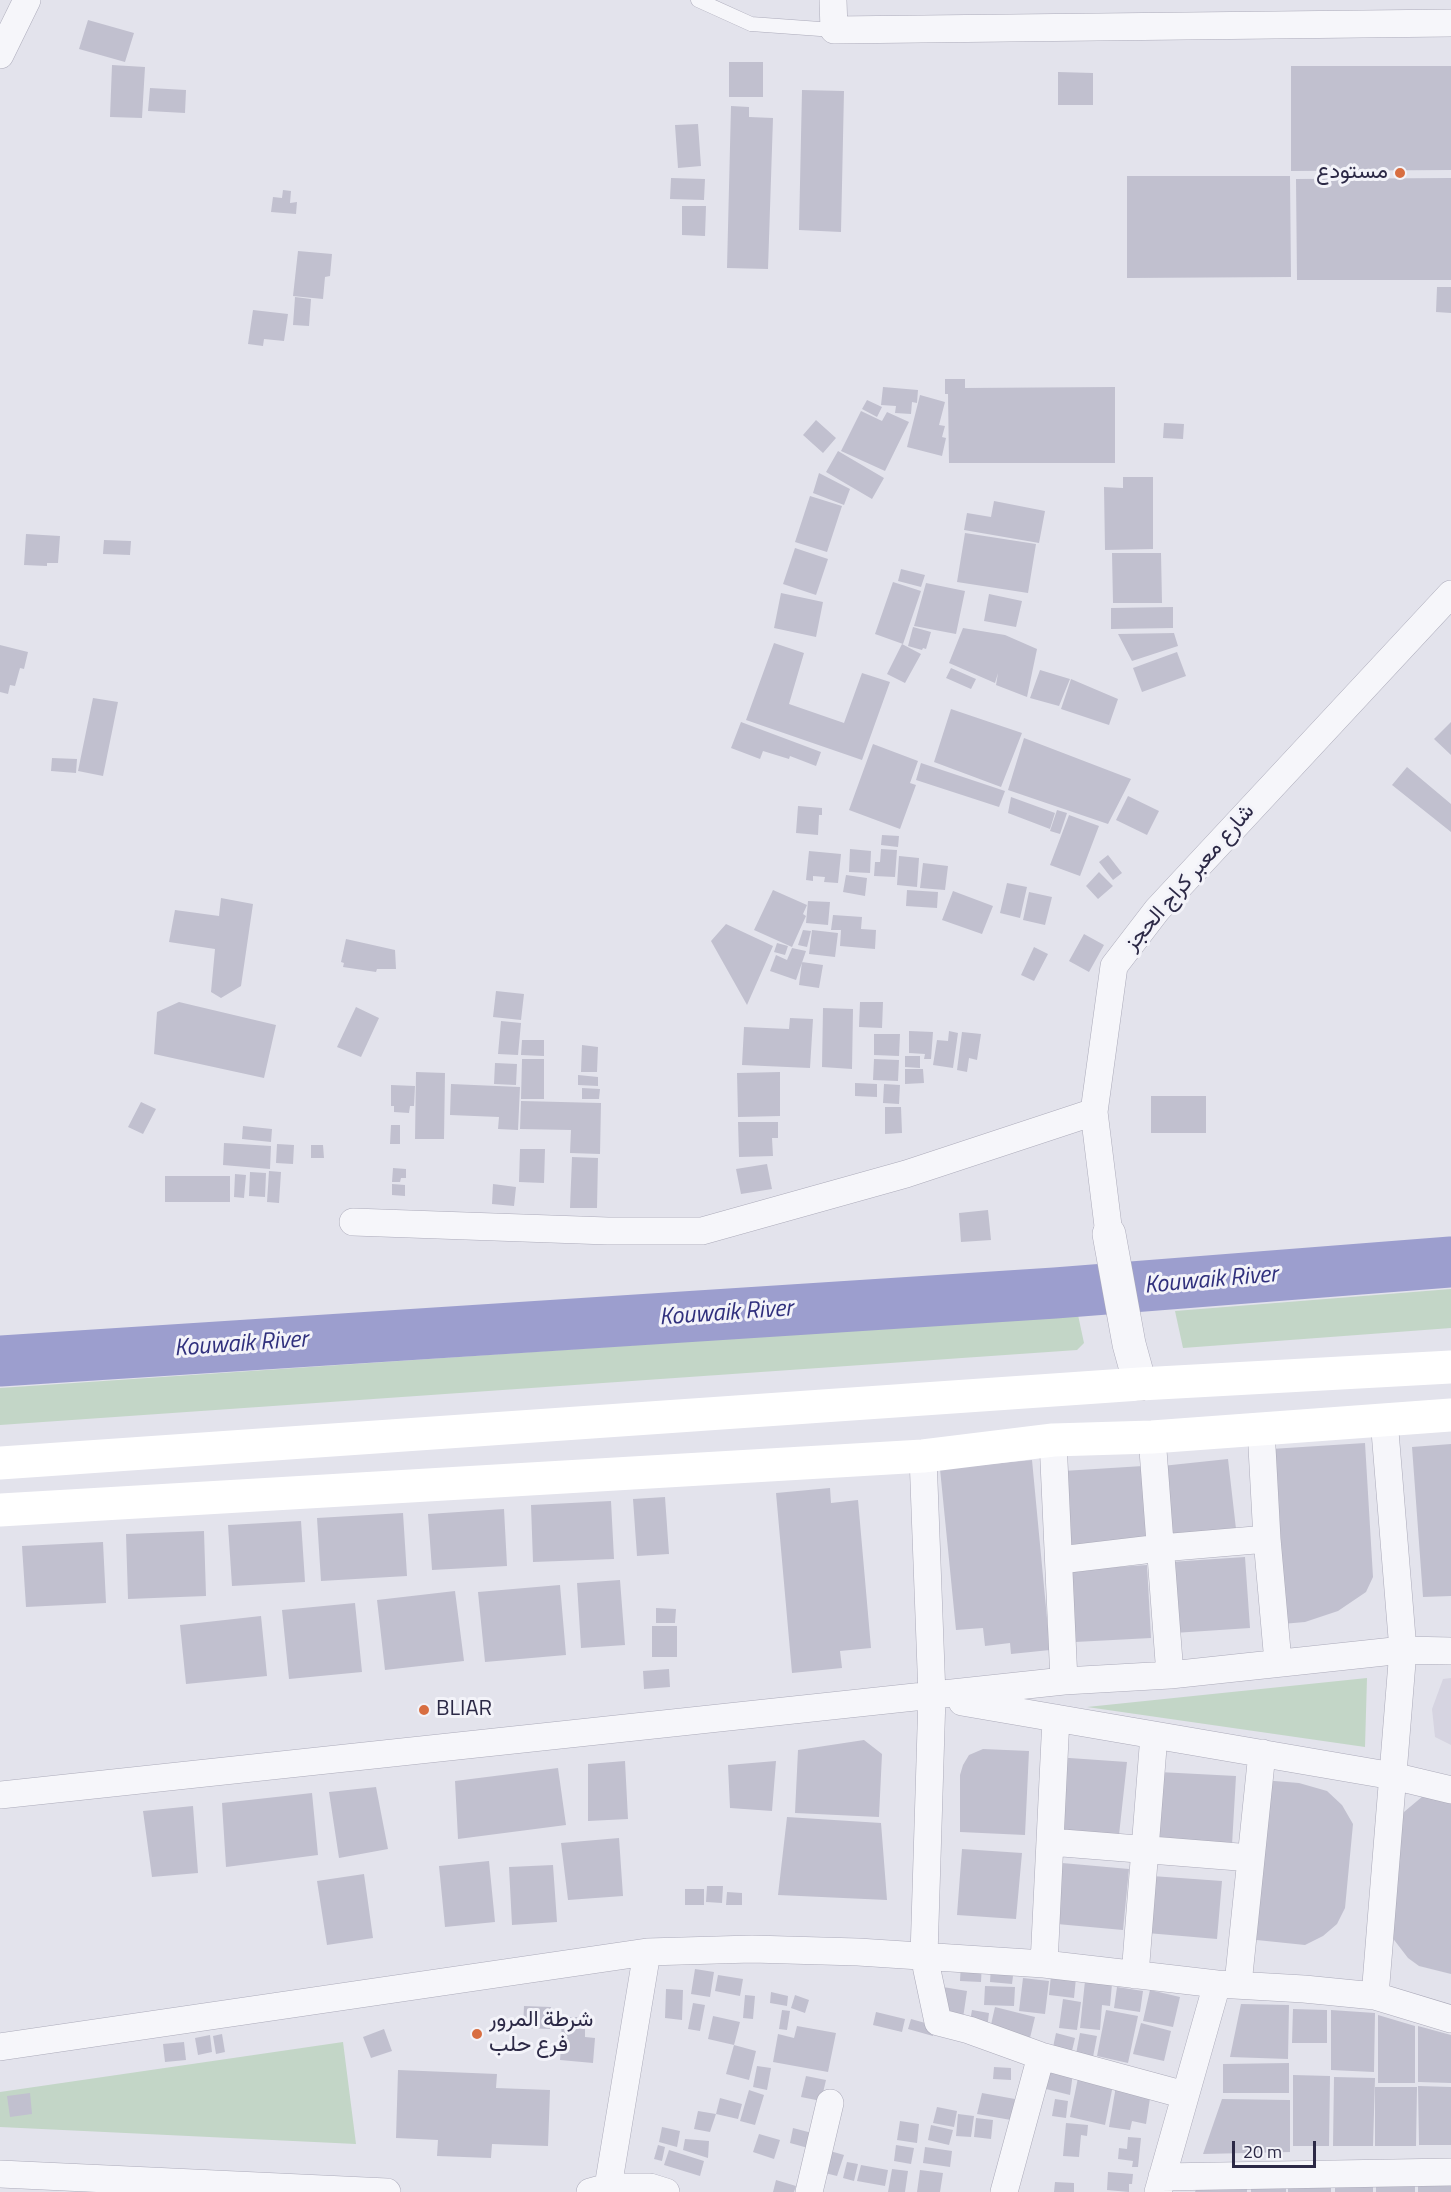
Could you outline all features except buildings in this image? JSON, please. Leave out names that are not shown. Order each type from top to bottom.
[{"type":"main road","points":[[0,1462],[1140,1384],[1451,1367]]},
{"type":"main road","points":[[0,1510],[923,1456],[1053,1440],[1152,1437],[1451,1414]]},
{"type":"street","points":[[0,55],[27,0]]},
{"type":"street","points":[[834,0],[834,30],[1451,23]]},
{"type":"street","name":"شارع معبر كراج الحجز","points":[[1109,1234],[1094,1112],[1114,966],[1157,910],[1451,594]]},
{"type":"street","points":[[353,1222],[608,1231],[702,1231],[906,1174],[1094,1112]]},
{"type":"street","points":[[1109,1234],[1129,1344],[1140,1384]]},
{"type":"street","points":[[1375,1996],[1403,1650],[1384,1419]]},
{"type":"street","points":[[1261,1429],[1267,1539],[1278,1662]]},
{"type":"street","points":[[1152,1437],[1170,1675]]},
{"type":"street","points":[[1053,1440],[1064,1681]]},
{"type":"street","points":[[923,1456],[932,1696],[924,1956],[938,2022],[969,2030],[1041,2056],[1185,2095]]},
{"type":"street","points":[[1060,1560],[1267,1539]]},
{"type":"street","points":[[0,1795],[1064,1681],[1170,1675],[1403,1650],[1451,1651]]},
{"type":"street","points":[[932,1696],[1394,1776],[1451,1790]]},
{"type":"street","points":[[1044,1965],[1056,1718]]},
{"type":"street","points":[[1135,1975],[1154,1735]]},
{"type":"street","points":[[1262,1753],[1251,1858],[1228,1984],[1185,2095],[1160,2185],[1451,2172]]},
{"type":"street","points":[[1050,1842],[1251,1858]]},
{"type":"street","points":[[0,2047],[647,1952],[752,1949],[924,1956],[1044,1965],[1375,1996],[1451,2019]]},
{"type":"street","points":[[647,1952],[603,2190],[650,2187],[666,2192]]},
{"type":"street","points":[[1004,2192],[1041,2056]]},
{"type":"street","points":[[809,2192],[830,2103]]},
{"type":"street","points":[[0,2174],[387,2192]]},
{"type":"lane","points":[[698,0],[751,24],[834,30]]},
{"type":"shaded area","points":[[1451,1678],[1451,1745],[1435,1737],[1432,1709],[1443,1679]]},
{"type":"green space","points":[[1451,1289],[1451,1328],[1183,1348],[1175,1311]]},
{"type":"green space","points":[[1078,1315],[1084,1343],[1077,1350],[0,1425],[0,1388]]},
{"type":"green space","points":[[1367,1678],[1365,1747],[1087,1707]]},
{"type":"green space","points":[[343,2042],[356,2144],[0,2127],[0,2092]]},
{"type":"waterway","name":"Kouwaik River","points":[[0,1361],[1055,1293],[1451,1262]]},
{"type":"place","name":"مستودع","points":[[1400,173]]},
{"type":"place","name":"BLIAR","points":[[424,1710]]},
{"type":"place","name":"شرطة المرور فرع حلب","points":[[477,2034]]}]
